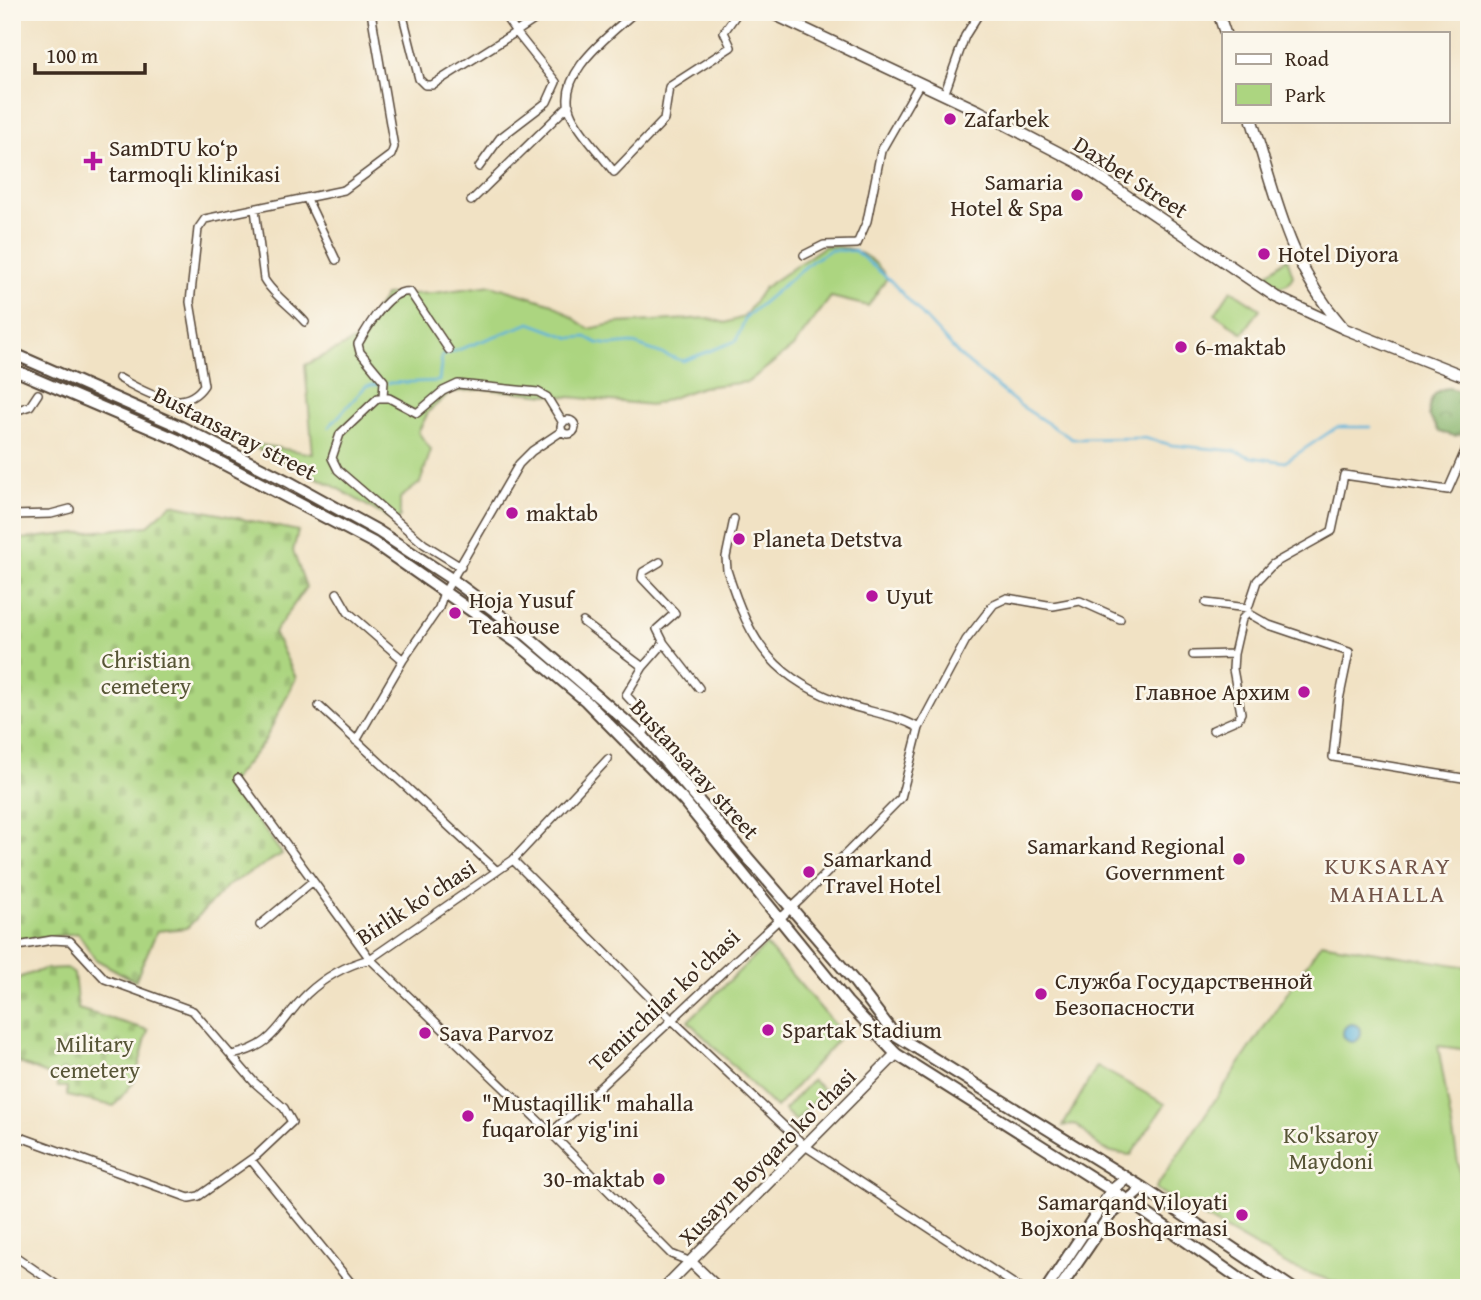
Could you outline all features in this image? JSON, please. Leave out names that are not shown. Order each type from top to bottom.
[{"type":"main road","name":"Daxbet Street","points":[[769,12],[920,83],[1077,162],[1270,294],[1345,329],[1469,377]]},
{"type":"main road","points":[[1219,12],[1225,32]]},
{"type":"main road","points":[[1252,122],[1301,270],[1319,300],[1345,329]]},
{"type":"main road","name":"Bustansaray street","points":[[12,353],[181,427],[289,482],[378,531],[453,580],[524,633],[642,735],[854,981],[894,1034],[1143,1188],[1285,1287]]},
{"type":"main road","name":"Bustansaray street","points":[[12,369],[178,440],[374,543],[516,642],[626,740],[684,801],[776,920],[896,1054],[1112,1190],[1253,1288]]},
{"type":"main road","name":"Xusayn Boyqaro ko'chasi","points":[[664,1288],[896,1054]]},
{"type":"main road","points":[[1047,1288],[1112,1190],[1127,1178]]},
{"type":"main road","points":[[1060,1288],[1110,1215],[1143,1188]]},
{"type":"main road","points":[[691,1262],[718,1288]]},
{"type":"street","points":[[233,12],[248,16]]},
{"type":"street","points":[[119,378],[164,400],[178,401],[195,396],[202,389],[204,381],[190,302],[198,229],[205,219],[307,199],[353,186],[393,151],[371,12]]},
{"type":"street","points":[[402,12],[419,79],[425,85],[432,85],[546,12]]},
{"type":"street","points":[[479,167],[500,138],[538,110],[554,89],[556,82],[502,12]]},
{"type":"street","points":[[635,12],[584,59],[576,72],[569,103],[572,116],[614,172],[664,121],[669,87],[731,47],[724,32],[738,12]]},
{"type":"street","points":[[944,95],[965,36],[980,12]]},
{"type":"street","points":[[804,256],[824,244],[857,244],[867,221],[881,151],[920,83]]},
{"type":"street","points":[[471,201],[569,103]]},
{"type":"street","points":[[307,199],[336,260]]},
{"type":"street","points":[[255,209],[264,279],[305,322]]},
{"type":"street","points":[[383,397],[384,381],[360,352],[358,344],[386,303],[400,292],[410,292],[449,350]]},
{"type":"street","points":[[356,741],[403,660],[439,608],[446,591],[461,567],[519,464],[563,427],[547,397],[531,391],[501,391],[458,384],[443,391],[417,413],[383,397],[372,402],[340,434],[333,451],[334,464],[424,544],[461,567]]},
{"type":"street","points":[[12,412],[30,406],[38,394]]},
{"type":"street","points":[[1213,730],[1238,719],[1241,713],[1233,669],[1234,654],[1242,619],[1248,610],[1257,580],[1273,564],[1332,531],[1344,475],[1448,490],[1469,442]]},
{"type":"street","points":[[12,515],[51,514],[70,509]]},
{"type":"street","points":[[734,519],[726,557],[727,570],[756,642],[766,657],[775,666],[832,699],[897,718],[919,728]]},
{"type":"street","points":[[660,562],[641,575],[674,611],[656,630],[699,688]]},
{"type":"street","points":[[337,593],[348,612],[403,660]]},
{"type":"street","name":"Temirchilar ko'chasi","points":[[551,1133],[790,909],[901,798],[919,728],[967,640],[999,600],[1007,598],[1053,606],[1080,601],[1120,619]]},
{"type":"street","points":[[1206,603],[1248,610],[1269,625],[1349,652],[1339,700],[1333,757],[1469,779]]},
{"type":"street","points":[[583,622],[643,667]]},
{"type":"street","points":[[642,735],[651,722],[626,695],[643,667],[664,643]]},
{"type":"street","points":[[1193,655],[1234,654]]},
{"type":"street","points":[[319,706],[497,871]]},
{"type":"street","name":"Birlik ko'chasi","points":[[232,1055],[258,1046],[273,1036],[306,995],[323,981],[355,963],[370,959],[513,860],[608,759]]},
{"type":"street","points":[[238,778],[370,959],[551,1133],[671,1254],[691,1262]]},
{"type":"street","points":[[513,860],[671,1019],[805,1146],[1020,1288]]},
{"type":"street","points":[[260,925],[313,881]]},
{"type":"street","points":[[12,947],[52,940],[70,941],[105,979],[193,1011],[254,1082],[284,1108],[292,1122],[251,1160],[199,1196],[189,1198],[12,1134]]},
{"type":"street","points":[[251,1160],[355,1288]]},
{"type":"street","points":[[12,1254],[61,1288]]},
{"type":"green space","points":[[825,246],[860,253],[875,263],[887,278],[868,306],[831,297],[793,347],[748,382],[702,387],[652,405],[486,389],[451,392],[429,411],[418,432],[431,450],[420,483],[400,498],[400,517],[395,522],[330,484],[244,442],[313,454],[305,365],[358,339],[385,295],[434,293],[491,285],[553,304],[589,329],[617,323],[708,318],[725,323],[744,317],[764,288]]},
{"type":"green space","points":[[1287,258],[1293,276],[1288,284],[1279,287],[1266,275]]},
{"type":"green space","points":[[1231,290],[1260,309],[1243,333],[1215,314]]},
{"type":"green space","points":[[1449,388],[1469,394],[1469,431],[1455,436],[1439,432],[1429,416],[1433,397],[1439,391]]},
{"type":"green space","name":"Christian cemetery","points":[[172,504],[298,531],[293,551],[306,587],[274,633],[296,678],[264,742],[230,783],[282,854],[227,886],[187,928],[157,931],[135,981],[95,959],[78,933],[26,940],[12,936],[12,867],[17,862],[12,855],[12,540],[147,526]]},
{"type":"green space","name":"Ko'ksaroy Maydoni","points":[[1321,943],[1469,967],[1469,1050],[1438,1046],[1469,1226],[1469,1288],[1353,1288],[1291,1267],[1155,1189]]},
{"type":"green space","name":"Spartak Stadium","points":[[766,945],[843,1034],[776,1108],[688,1021]]},
{"type":"green space","name":"Military cemetery","points":[[66,968],[74,974],[78,1009],[148,1030],[135,1080],[114,1106],[67,1096],[67,1087],[58,1087],[55,1077],[12,1060],[12,991],[20,977],[45,969]]},
{"type":"green space","points":[[1097,1066],[1165,1104],[1131,1155],[1103,1148],[1074,1124],[1063,1126]]},
{"type":"green space","points":[[812,1080],[824,1090],[796,1121],[784,1110]]},
{"type":"water","points":[[1352,1024],[1358,1027],[1361,1033],[1358,1039],[1352,1042],[1346,1039],[1343,1033],[1346,1027]]},
{"type":"waterway","points":[[389,383],[439,381],[442,356],[530,323],[571,338],[586,337],[597,343],[611,345],[631,343],[683,361],[736,341],[746,317],[812,261],[830,250],[855,251],[891,281],[960,356],[1018,404],[1072,439],[1144,438],[1172,445],[1235,451],[1251,457],[1285,462],[1337,427],[1371,427]]},
{"type":"waterway","points":[[329,427],[366,386],[381,384]]},
{"type":"place","name":"Zafarbek","points":[[950,119]]},
{"type":"place","name":"SamDTU ko‘p tarmoqli klinikasi","points":[[93,161]]},
{"type":"place","name":"Samaria Hotel & Spa","points":[[1077,195]]},
{"type":"place","name":"Hotel Diyora","points":[[1264,254]]},
{"type":"place","name":"6-maktab","points":[[1181,347]]},
{"type":"place","name":"maktab","points":[[512,513]]},
{"type":"place","name":"Planeta Detstva","points":[[739,539]]},
{"type":"place","name":"Uyut","points":[[872,596]]},
{"type":"place","name":"Hoja Yusuf Teahouse","points":[[455,613]]},
{"type":"place","name":"Главное Архим","points":[[1304,692]]},
{"type":"place","name":"Samarkand Regional Government","points":[[1239,859]]},
{"type":"place","name":"Samarkand Travel Hotel","points":[[809,872]]},
{"type":"place","name":"Служба Государственной Безопасности","points":[[1041,994]]},
{"type":"place","name":"Spartak Stadium","points":[[768,1030]]},
{"type":"place","name":"Sava Parvoz","points":[[425,1033]]},
{"type":"place","name":"\"Mustaqillik\" mahalla fuqarolar yig'ini","points":[[468,1116]]},
{"type":"place","name":"30-maktab","points":[[659,1179]]},
{"type":"place","name":"Samarqand Viloyati Bojxona Boshqarmasi","points":[[1242,1215]]},
{"type":"district","name":"KUKSARAY MAHALLA","points":[[1388,880]]}]
